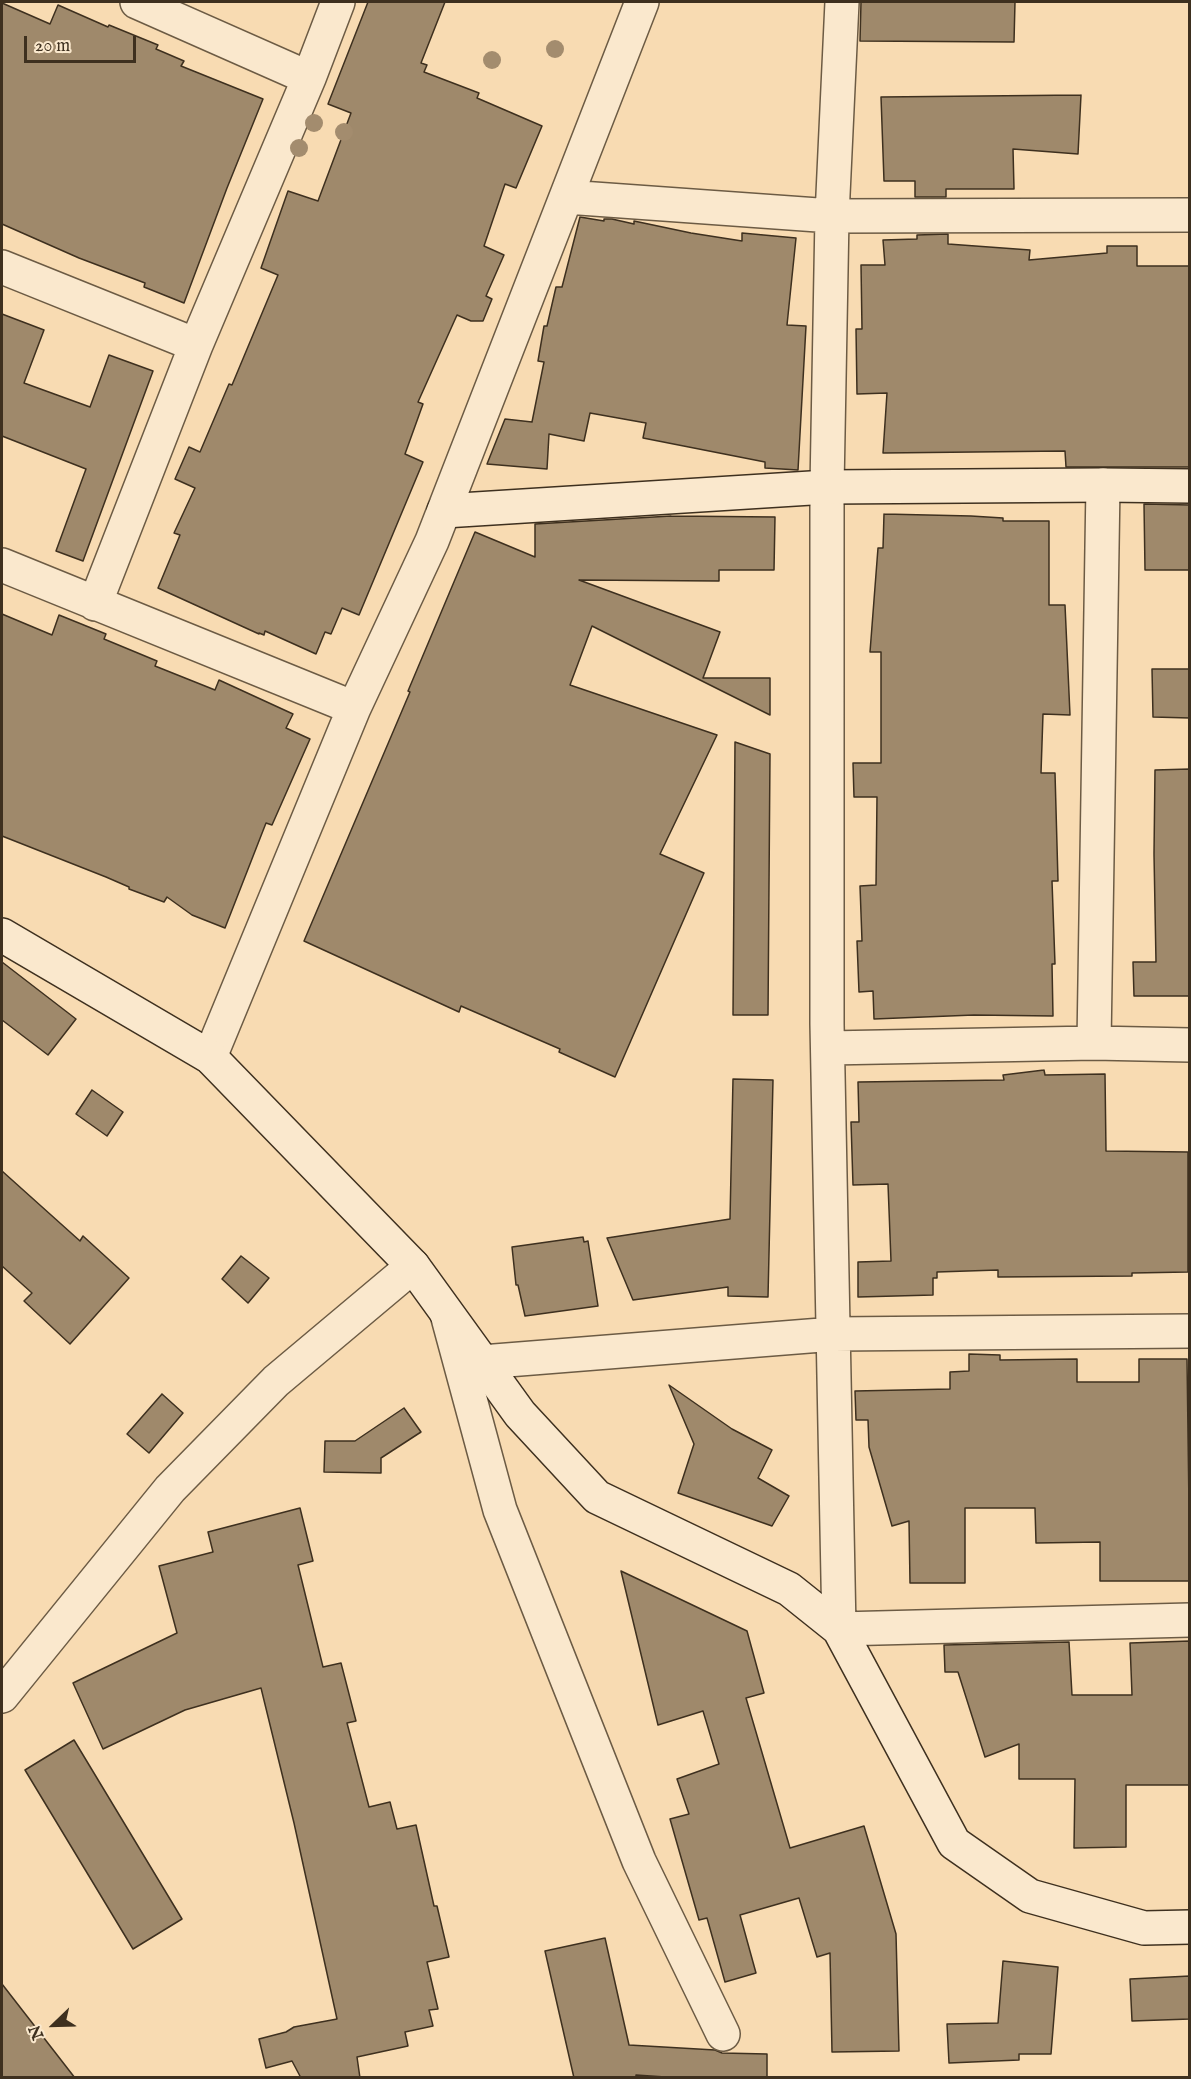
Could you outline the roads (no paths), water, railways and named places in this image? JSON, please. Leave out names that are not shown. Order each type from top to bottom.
[{"type":"street","points":[[137,2],[309,78]]},
{"type":"street","points":[[95,604],[196,345],[309,78],[338,2]]},
{"type":"street","points":[[210,1057],[354,708],[444,511],[642,2]]},
{"type":"street","points":[[839,1629],[828,1048],[828,487],[832,216],[842,2]]},
{"type":"street","points":[[566,197],[832,216],[1190,215]]},
{"type":"street","points":[[2,267],[196,345]]},
{"type":"street","points":[[1094,1042],[1103,485]]},
{"type":"street","points":[[444,511],[828,487],[1190,486]]},
{"type":"street","points":[[2,565],[354,708]]},
{"type":"street","points":[[2,935],[210,1057],[413,1266],[520,1414],[597,1497],[789,1588],[839,1629],[954,1843],[1030,1896],[1144,1928],[1190,1927]]},
{"type":"street","points":[[828,1048],[1094,1042],[1190,1045]]},
{"type":"street","points":[[2,1696],[170,1489],[276,1381],[413,1266]]},
{"type":"street","points":[[447,1312],[500,1510],[639,1861],[723,2034]]},
{"type":"street","points":[[483,1362],[834,1334],[1190,1331]]},
{"type":"street","points":[[839,1629],[1190,1620]]}]
